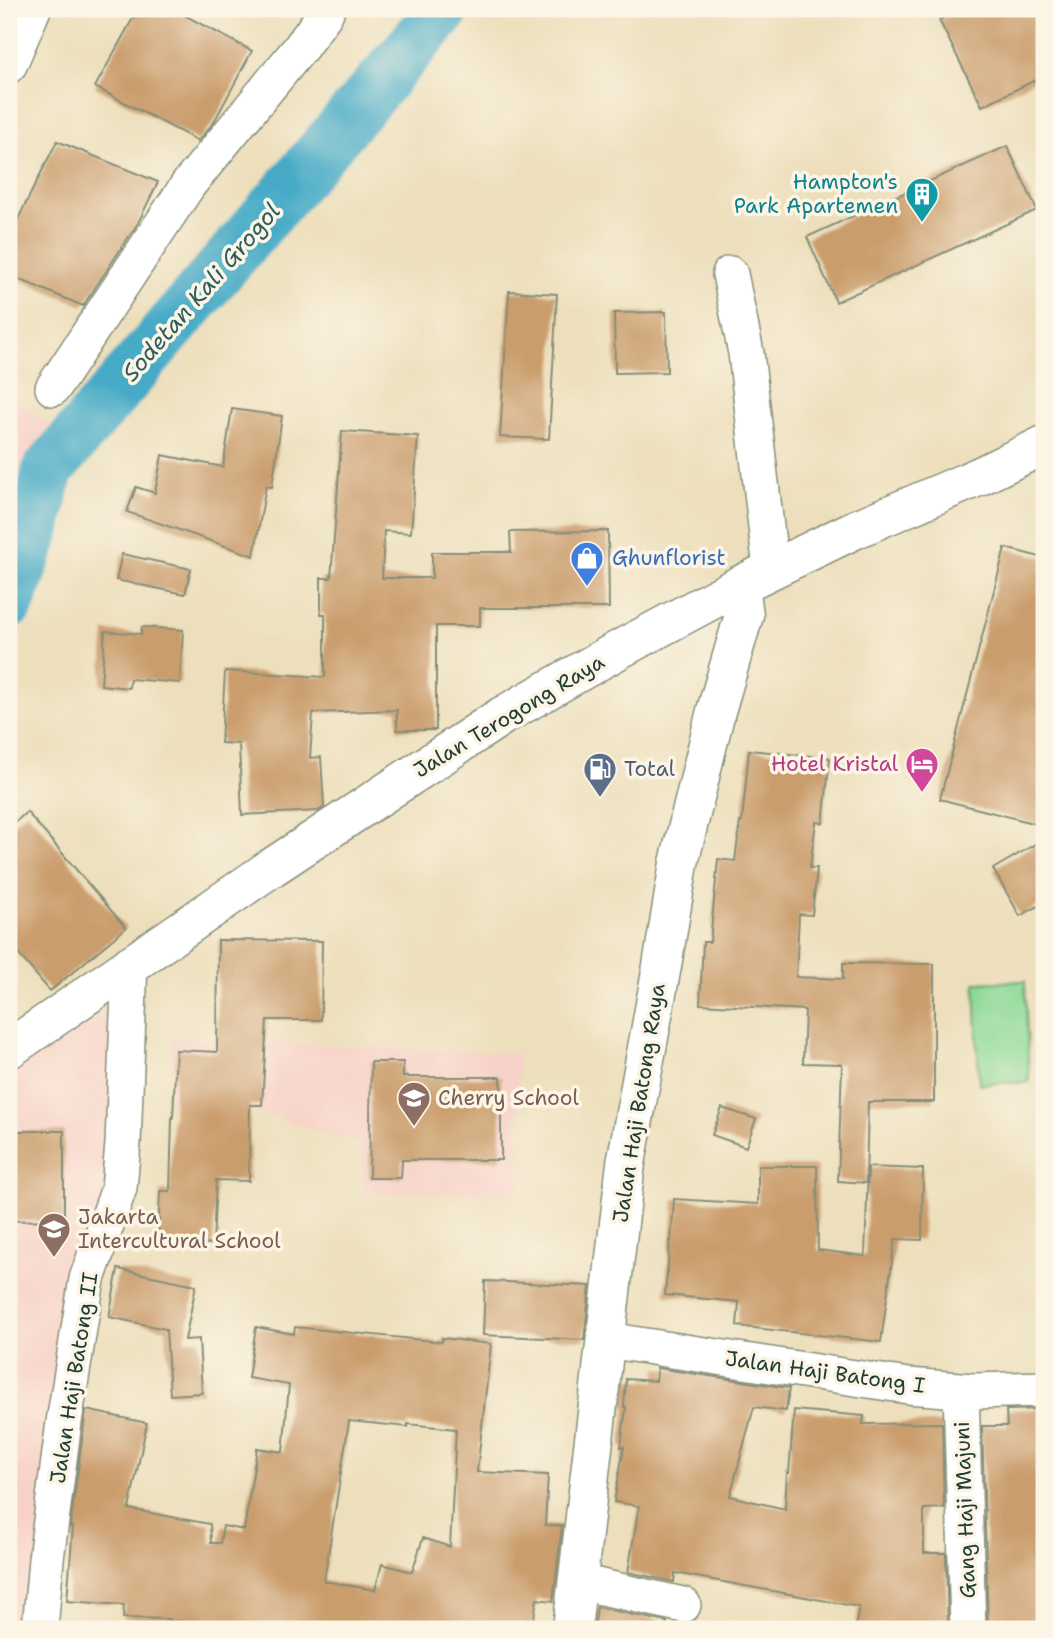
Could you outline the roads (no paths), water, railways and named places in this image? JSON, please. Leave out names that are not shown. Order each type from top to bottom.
[{"type":"street","points":[[9,65],[33,9]]},
{"type":"street","points":[[53,388],[188,185],[300,47],[327,9]]},
{"type":"street","points":[[730,274],[746,354],[756,578]]},
{"type":"street","name":"Jalan Terogong Raya","points":[[9,1049],[130,963],[486,726],[620,649],[756,578],[1044,445]]},
{"type":"street","name":"Jalan Haji Batong Raya","points":[[572,1629],[626,1163],[679,863],[716,711],[756,578]]},
{"type":"street","name":"Jalan Haji Batong II","points":[[40,1629],[46,1559],[87,1279],[119,1188],[130,963]]},
{"type":"street","name":"Jalan Haji Batong I","points":[[606,1340],[908,1386],[961,1390],[1044,1389]]},
{"type":"street","name":"Gang Haji Majuni","points":[[961,1390],[968,1629]]},
{"type":"street","points":[[579,1582],[683,1605]]},
{"type":"waterway","name":"Sodetan Kali Grogol","points":[[9,603],[33,536],[48,470],[444,9]]},
{"type":"place","name":"Hampton's Park Apartemen","points":[[922,224]]},
{"type":"place","name":"Ghunflorist","points":[[587,588]]},
{"type":"place","name":"Hotel Kristal","points":[[922,794]]},
{"type":"place","name":"Total","points":[[600,799]]},
{"type":"place","name":"Cherry School","points":[[414,1128]]},
{"type":"place","name":"Jakarta Intercultural School","points":[[54,1259]]}]
